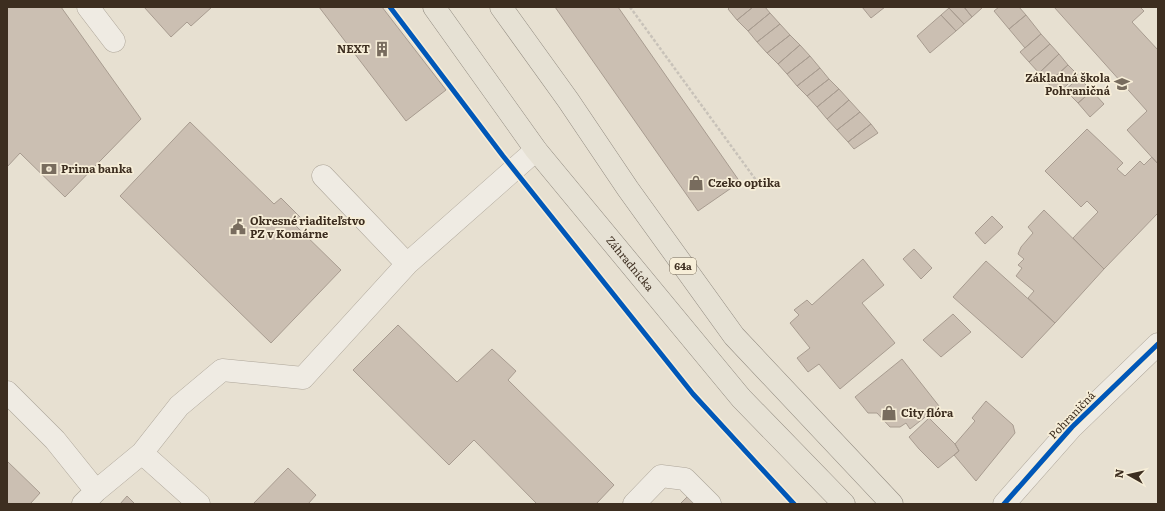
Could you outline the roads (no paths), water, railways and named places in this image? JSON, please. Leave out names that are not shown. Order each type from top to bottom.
[{"type":"main road","name":"Záhradnícka","points":[[434,7],[536,150],[741,398],[844,504]]},
{"type":"main road","name":"64a","points":[[500,7],[568,100],[632,195],[734,336],[892,504]]},
{"type":"street","points":[[88,7],[114,41]]},
{"type":"street","points":[[7,392],[55,440],[89,498],[142,453],[179,406],[222,370],[303,378],[407,264],[536,150]]},
{"type":"street","points":[[323,176],[407,264]]},
{"type":"street","name":"Pohraničná","points":[[1004,504],[1072,428],[1158,344]]},
{"type":"street","points":[[142,453],[199,504]]},
{"type":"street","points":[[634,504],[661,476],[685,479],[710,504]]},
{"type":"place","name":"NEXT","points":[[382,49]]},
{"type":"place","name":"Základná škola Pohraničná","points":[[1122,84]]},
{"type":"place","name":"Prima banka","points":[[49,169]]},
{"type":"place","name":"Czeko optika","points":[[696,183]]},
{"type":"place","name":"Okresné riaditeľstvo PZ v Komárne","points":[[238,227]]},
{"type":"place","name":"City flóra","points":[[889,413]]}]
